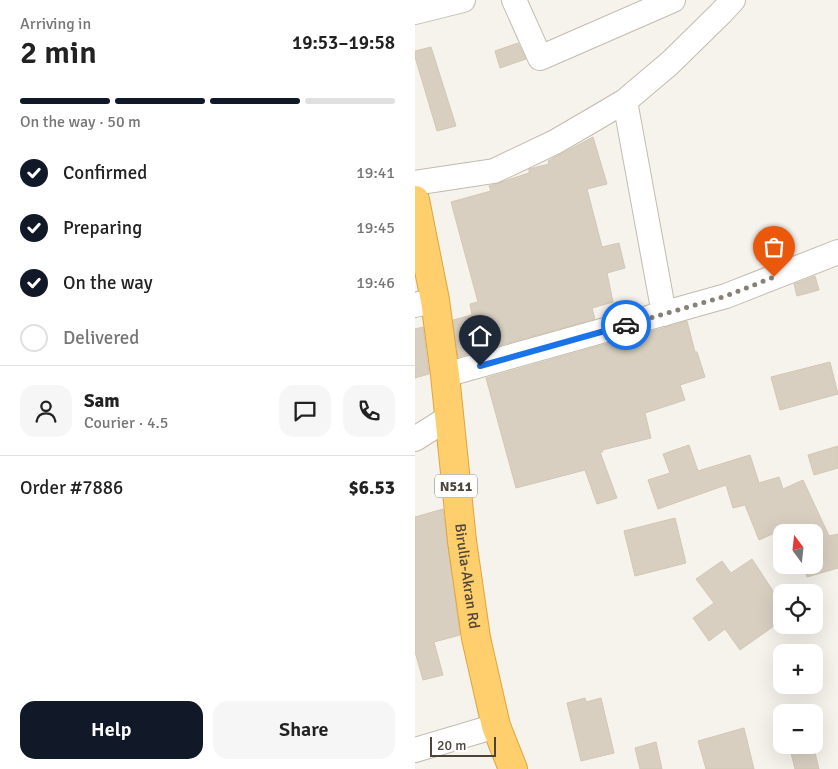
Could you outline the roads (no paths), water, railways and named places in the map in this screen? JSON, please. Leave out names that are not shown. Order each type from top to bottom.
[{"type":"highway","name":"Birulia-Akran Rd","points":[[415,200],[425,302],[445,376],[462,541],[476,638],[496,726],[513,769]]},
{"type":"street","points":[[415,12],[463,0]]},
{"type":"street","points":[[514,0],[540,58],[673,0]]},
{"type":"street","points":[[415,183],[494,171],[555,142],[625,101],[670,62],[733,0]]},
{"type":"street","points":[[625,101],[664,314]]},
{"type":"street","points":[[445,376],[726,296],[838,252]]},
{"type":"street","points":[[415,439],[448,418]]},
{"type":"street","points":[[415,750],[496,726]]}]
